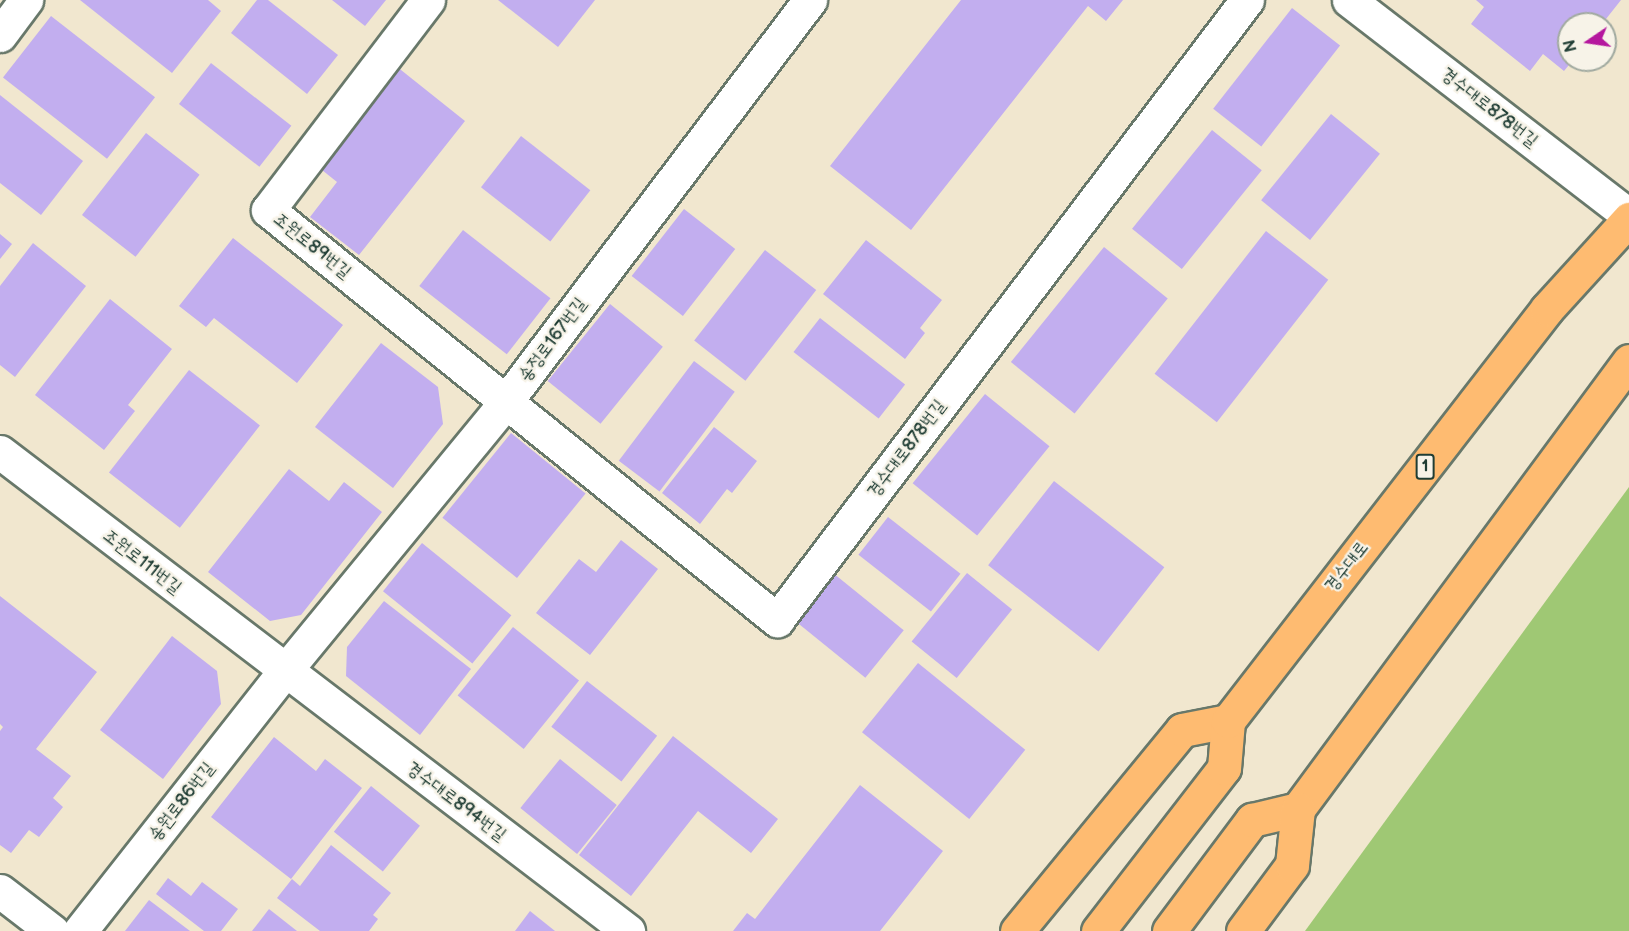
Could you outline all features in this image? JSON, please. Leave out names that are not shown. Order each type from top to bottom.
[{"type":"main road","name":"경수대로","points":[[1228,721],[1547,309],[1629,218]]},
{"type":"main road","points":[[1243,931],[1292,865],[1298,809],[1629,361]]},
{"type":"main road","points":[[1017,931],[1182,730],[1228,721],[1224,768],[1098,931]]},
{"type":"main road","points":[[1169,931],[1252,820],[1298,809]]},
{"type":"street","points":[[0,35],[26,0]]},
{"type":"street","name":"조원로89번길","points":[[428,0],[268,210],[504,404]]},
{"type":"street","name":"송정로167번길","points":[[284,672],[504,404],[810,0]]},
{"type":"street","name":"경수대로878번길","points":[[504,404],[777,620],[1247,0]]},
{"type":"street","name":"경수대로878번길","points":[[1349,0],[1629,218]]},
{"type":"street","name":"조원로111번길","points":[[0,452],[284,672]]},
{"type":"street","name":"송원로86번길","points":[[80,931],[284,672]]},
{"type":"street","name":"경수대로894번길","points":[[284,672],[628,931]]},
{"type":"street","points":[[0,891],[52,931]]},
{"type":"green space","points":[[1629,487],[1629,931],[1305,931],[1472,702]]},
{"type":"building","points":[[80,0],[208,0],[221,11],[172,73]]},
{"type":"building","points":[[257,0],[268,0],[338,55],[307,94],[231,33]]},
{"type":"building","points":[[332,0],[386,0],[365,26]]},
{"type":"building","points":[[498,0],[595,0],[558,47]]},
{"type":"building","points":[[961,0],[1123,0],[1106,21],[1088,6],[911,230],[830,166]]},
{"type":"building","points":[[1476,0],[1621,0],[1612,12],[1557,12],[1557,65],[1543,54],[1530,71],[1471,24],[1484,7]]},
{"type":"building","points":[[1292,8],[1340,46],[1261,146],[1213,109]]},
{"type":"building","points":[[51,16],[155,97],[107,159],[3,77]]},
{"type":"building","points":[[211,63],[291,126],[259,167],[179,104]]},
{"type":"building","points":[[396,66],[465,121],[359,255],[310,217],[337,182],[317,166]]},
{"type":"building","points":[[0,95],[83,161],[41,215],[0,183]]},
{"type":"building","points":[[1331,114],[1380,154],[1310,240],[1261,200]]},
{"type":"building","points":[[1212,130],[1262,170],[1182,269],[1132,229]]},
{"type":"building","points":[[146,133],[200,175],[136,257],[82,215]]},
{"type":"building","points":[[521,136],[590,190],[550,241],[481,187]]},
{"type":"building","points":[[684,209],[735,249],[683,316],[632,276]]},
{"type":"building","points":[[463,230],[550,298],[507,354],[419,286]]},
{"type":"building","points":[[1266,231],[1328,280],[1217,422],[1155,374]]},
{"type":"building","points":[[0,234],[12,244],[0,259]]},
{"type":"building","points":[[233,238],[343,325],[297,383],[214,318],[206,327],[179,306]]},
{"type":"building","points":[[866,240],[942,300],[920,328],[925,333],[905,359],[823,294]]},
{"type":"building","points":[[33,243],[86,286],[15,377],[0,365],[0,286]]},
{"type":"building","points":[[1104,247],[1168,299],[1075,414],[1011,362]]},
{"type":"building","points":[[765,250],[816,290],[745,381],[694,341]]},
{"type":"building","points":[[110,299],[172,349],[128,405],[135,411],[104,450],[35,395]]},
{"type":"building","points":[[610,304],[663,347],[601,424],[548,381]]},
{"type":"building","points":[[820,318],[905,384],[879,418],[794,352]]},
{"type":"building","points":[[381,343],[438,387],[443,424],[393,488],[315,427]]},
{"type":"building","points":[[694,361],[735,392],[660,492],[619,461]]},
{"type":"building","points":[[189,370],[260,425],[180,528],[109,472]]},
{"type":"building","points":[[985,394],[1050,446],[977,536],[913,483]]},
{"type":"building","points":[[714,427],[757,461],[732,493],[727,489],[700,524],[662,493]]},
{"type":"building","points":[[511,433],[586,493],[517,578],[442,518]]},
{"type":"building","points":[[289,469],[329,501],[344,482],[382,512],[301,615],[270,621],[208,572]]},
{"type":"building","points":[[1054,481],[1164,567],[1098,652],[988,565]]},
{"type":"building","points":[[888,517],[960,574],[931,611],[858,555]]},
{"type":"building","points":[[621,540],[658,569],[590,655],[536,613],[579,559],[596,572]]},
{"type":"building","points":[[422,543],[511,615],[472,664],[383,591]]},
{"type":"building","points":[[833,573],[904,630],[865,678],[795,620]]},
{"type":"building","points":[[967,573],[1012,610],[957,678],[912,641]]},
{"type":"building","points":[[0,596],[97,672],[36,749],[71,776],[53,798],[63,807],[39,837],[29,830],[11,853],[0,845],[0,731],[3,727],[0,724]]},
{"type":"building","points":[[384,601],[471,669],[420,735],[346,676],[347,647]]},
{"type":"building","points":[[513,627],[579,680],[524,749],[458,695]]},
{"type":"building","points":[[172,636],[217,671],[221,704],[163,779],[100,730]]},
{"type":"building","points":[[918,663],[1025,750],[969,819],[862,732]]},
{"type":"building","points":[[587,681],[657,736],[621,781],[551,727]]},
{"type":"building","points":[[673,736],[778,819],[751,853],[698,811],[631,896],[579,855]]},
{"type":"building","points":[[274,737],[316,771],[325,759],[362,788],[291,879],[211,817]]},
{"type":"building","points":[[560,759],[617,805],[577,854],[520,808]]},
{"type":"building","points":[[860,785],[943,851],[880,931],[733,931],[747,913],[755,919]]},
{"type":"building","points":[[371,786],[420,826],[383,871],[334,832]]},
{"type":"building","points":[[331,845],[391,893],[373,915],[378,919],[369,931],[320,931],[277,898],[292,879],[300,886]]},
{"type":"building","points":[[168,878],[191,896],[202,882],[238,909],[221,931],[204,931],[156,894]]},
{"type":"building","points":[[149,900],[190,931],[125,931]]},
{"type":"building","points":[[269,909],[297,931],[252,931]]},
{"type":"building","points":[[530,911],[555,931],[515,931]]}]
